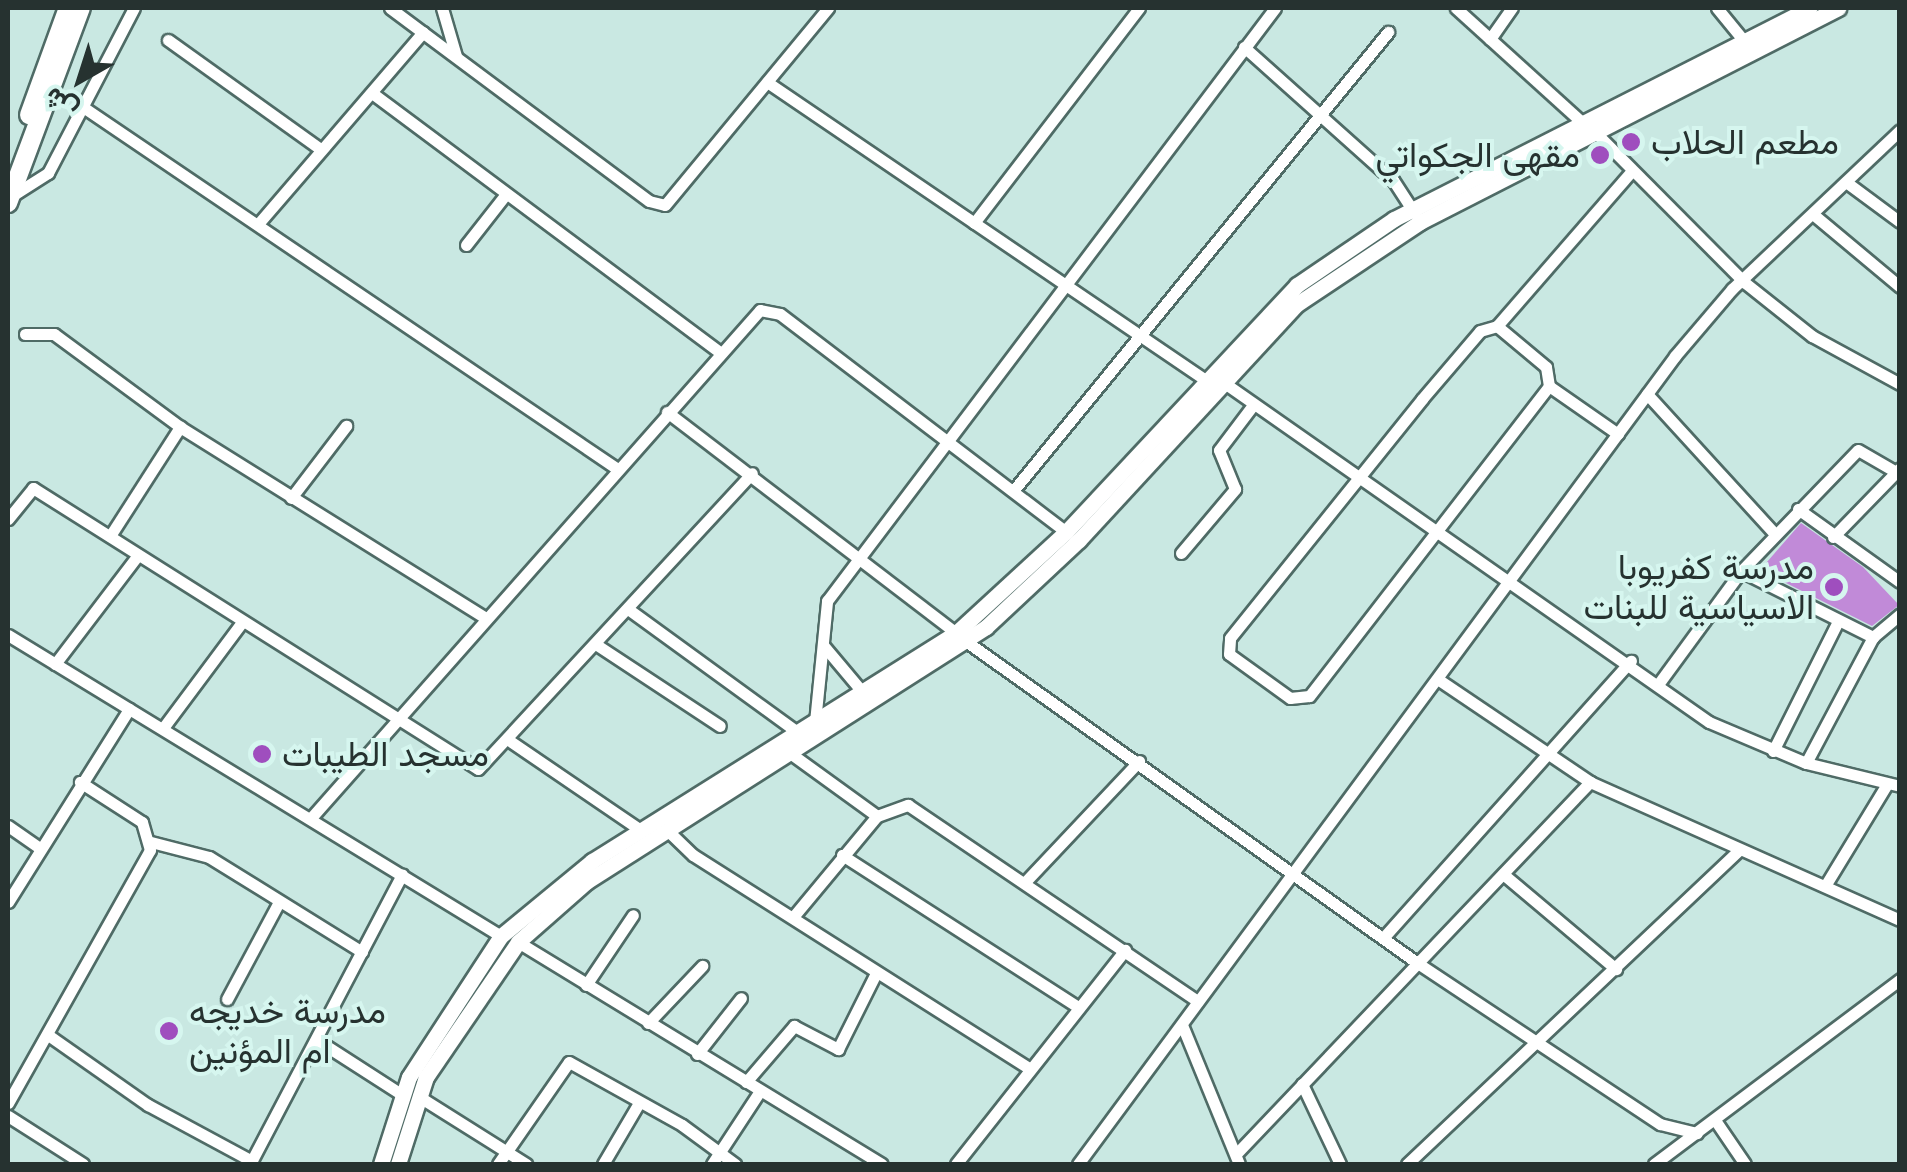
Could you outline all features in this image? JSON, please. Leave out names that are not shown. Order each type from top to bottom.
[{"type":"highway","points":[[8,172],[68,8]]},
{"type":"highway","points":[[9,200],[82,8]]},
{"type":"main road","points":[[382,1164],[464,982],[501,936],[570,877],[865,695],[986,627],[1297,304],[1416,216],[1597,134],[1744,41],[1810,8]]},
{"type":"main road","points":[[398,1164],[410,1095],[473,998],[518,942],[586,882],[962,638],[1038,571],[1066,532],[1204,379],[1297,285],[1583,123],[1839,8]]},
{"type":"street","points":[[9,200],[48,173],[134,8]]},
{"type":"street","points":[[390,8],[656,205],[681,193],[828,8]]},
{"type":"street","points":[[442,8],[456,57]]},
{"type":"street","points":[[974,224],[1140,8]]},
{"type":"street","points":[[1490,39],[1512,8]]},
{"type":"street","points":[[1717,8],[1744,41]]},
{"type":"street","points":[[628,609],[804,732],[822,698],[823,608],[943,438],[1270,9]]},
{"type":"street","points":[[1463,10],[1583,123]]},
{"type":"street","points":[[258,224],[424,32]]},
{"type":"street","points":[[1012,491],[1388,32]]},
{"type":"street","points":[[168,40],[320,149]]},
{"type":"street","points":[[1244,48],[1394,180],[1416,216]]},
{"type":"street","points":[[768,82],[1204,379]]},
{"type":"street","points":[[372,93],[719,352]]},
{"type":"street","points":[[84,106],[616,468]]},
{"type":"street","points":[[1078,1164],[1290,871],[1514,580],[1647,394],[1744,282],[1900,130]]},
{"type":"street","points":[[1597,134],[1744,282],[1812,336],[1900,384]]},
{"type":"street","points":[[1497,326],[1546,366],[1549,386],[1309,696],[1290,698],[1230,654],[1228,644],[1475,337],[1497,326],[1631,172]]},
{"type":"street","points":[[1846,182],[1900,222]]},
{"type":"street","points":[[466,245],[506,194]]},
{"type":"street","points":[[1814,214],[1900,287]]},
{"type":"street","points":[[310,818],[484,616],[760,310],[774,310],[1066,532]]},
{"type":"street","points":[[25,334],[54,334],[180,427],[484,616]]},
{"type":"street","points":[[1887,377],[1900,364]]},
{"type":"street","points":[[1223,382],[1439,527],[1631,662],[1708,722],[1806,763],[1893,785],[1825,886]]},
{"type":"street","points":[[1549,386],[1618,434]]},
{"type":"street","points":[[1647,394],[1774,534]]},
{"type":"street","points":[[1181,553],[1235,490],[1219,450],[1253,405]]},
{"type":"street","points":[[667,412],[752,473],[962,638],[997,658],[1416,962],[1660,1124],[1697,1133]]},
{"type":"street","points":[[290,498],[346,426]]},
{"type":"street","points":[[110,536],[180,427]]},
{"type":"street","points":[[1659,684],[1742,570],[1858,450],[1898,470],[1833,538]]},
{"type":"street","points":[[8,519],[33,488],[472,769],[489,764],[752,473]]},
{"type":"street","points":[[1798,509],[1833,538],[1900,582]]},
{"type":"street","points":[[55,664],[138,555]]},
{"type":"street","points":[[1742,570],[1872,636]]},
{"type":"street","points":[[1806,763],[1872,636],[1900,614]]},
{"type":"street","points":[[1772,751],[1838,620]]},
{"type":"street","points":[[163,728],[242,622]]},
{"type":"street","points":[[986,627],[997,658]]},
{"type":"street","points":[[8,635],[501,936]]},
{"type":"street","points":[[597,645],[720,726]]},
{"type":"street","points":[[823,645],[865,695]]},
{"type":"street","points":[[1383,938],[1631,662]]},
{"type":"street","points":[[1439,680],[1590,782],[1900,920]]},
{"type":"street","points":[[8,902],[80,782],[130,709]]},
{"type":"street","points":[[510,741],[642,831]]},
{"type":"street","points":[[790,752],[877,816]]},
{"type":"street","points":[[1026,881],[1139,761]]},
{"type":"street","points":[[80,782],[142,822],[152,842],[209,857],[278,904],[362,952]]},
{"type":"street","points":[[1182,1025],[1238,1160],[1302,1084],[1590,782]]},
{"type":"street","points":[[793,917],[877,816],[896,806],[916,808],[1198,1001]]},
{"type":"street","points":[[8,826],[40,848]]},
{"type":"street","points":[[667,830],[876,973],[1028,1068]]},
{"type":"street","points":[[8,1103],[152,842]]},
{"type":"street","points":[[1407,1164],[1739,850]]},
{"type":"street","points":[[842,856],[1078,1007]]},
{"type":"street","points":[[1502,874],[1616,969]]},
{"type":"street","points":[[48,1036],[148,1105],[251,1163],[402,875]]},
{"type":"street","points":[[227,999],[278,904]]},
{"type":"street","points":[[586,986],[633,915]]},
{"type":"street","points":[[518,942],[882,1164]]},
{"type":"street","points":[[956,1164],[1125,950]]},
{"type":"street","points":[[648,1024],[702,966]]},
{"type":"street","points":[[746,1082],[794,1026],[838,1049],[876,973]]},
{"type":"street","points":[[1654,1164],[1900,979]]},
{"type":"street","points":[[697,1054],[741,998]]},
{"type":"street","points":[[317,1040],[526,1164]]},
{"type":"street","points":[[498,1164],[564,1063],[639,1102],[715,1160],[734,1164]]},
{"type":"street","points":[[1302,1084],[1340,1164]]},
{"type":"street","points":[[715,1160],[760,1090]]},
{"type":"street","points":[[602,1164],[639,1102]]},
{"type":"street","points":[[8,1116],[83,1164]]},
{"type":"street","points":[[1715,1120],[1745,1164]]},
{"type":"building","name":"مدرسة كفريوبا الاسياسية للبنات","points":[[1801,523],[1863,567],[1899,605],[1872,626],[1760,570]]},
{"type":"place","name":"مطعم الحلاب","points":[[1631,142]]},
{"type":"place","name":"مقهى الجكواتي","points":[[1600,155]]},
{"type":"place","name":"مدرسة كفريوبا الاسياسية للبنات","points":[[1834,587]]},
{"type":"place","name":"مسجد الطيبات","points":[[262,754]]},
{"type":"place","name":"مدرسة خديجه ام المؤنين","points":[[169,1031]]}]
